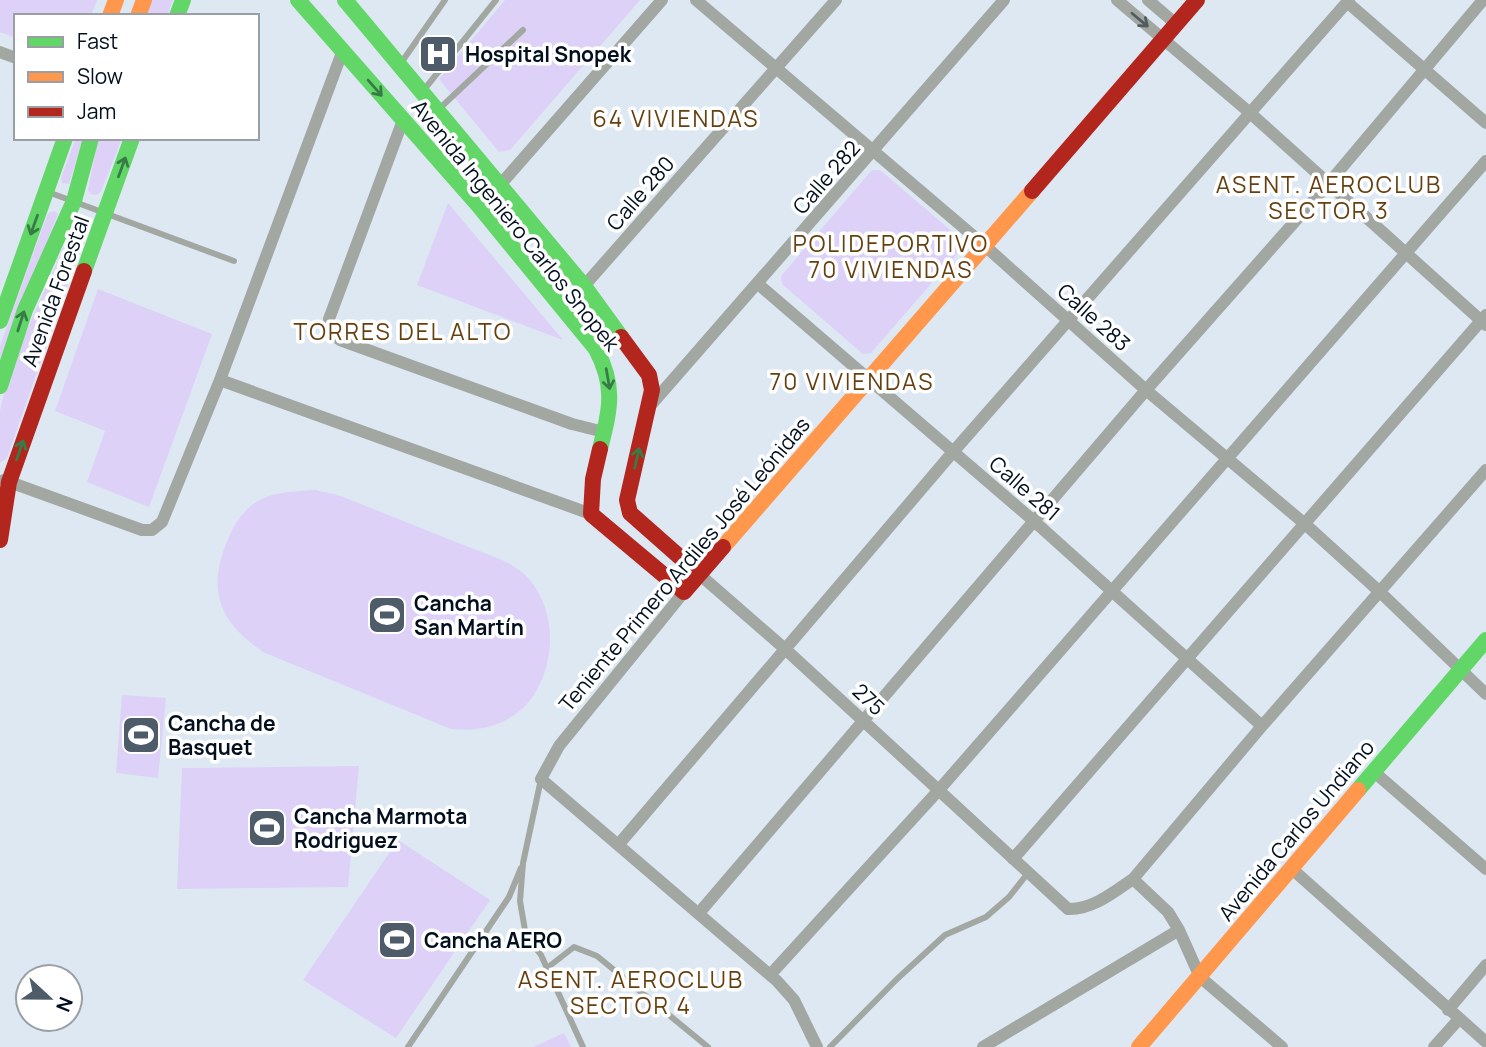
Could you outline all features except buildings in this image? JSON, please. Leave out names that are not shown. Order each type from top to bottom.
[{"type":"street","name":"Avenida Ingeniero Carlos Snopek","points":[[298,0],[478,205],[596,349],[608,372],[610,389],[604,432],[589,494],[591,514]]},
{"type":"street","name":"Avenida Ingeniero Carlos Snopek","points":[[345,0],[360,12],[422,92],[584,286],[649,375],[652,390],[627,500],[630,513],[638,522]]},
{"type":"street","points":[[478,205],[500,185],[662,0]]},
{"type":"street","name":"Calle 283","points":[[696,0],[984,245],[1146,390],[1305,524],[1486,694]]},
{"type":"street","name":"Calle 280","points":[[584,286],[836,0]]},
{"type":"street","name":"Calle 282","points":[[648,409],[1004,0]]},
{"type":"street","points":[[1013,859],[1484,320],[1116,0]]},
{"type":"street","points":[[1148,0],[1176,24]]},
{"type":"street","name":"Teniente Primero Ardiles José Leónidas","points":[[541,779],[559,746],[699,574],[1197,0]]},
{"type":"street","points":[[699,913],[1146,390],[1328,184],[1483,0]]},
{"type":"street","points":[[619,844],[953,452],[1348,1],[1486,123]]},
{"type":"street","points":[[4,480],[142,530],[152,530],[162,522],[219,380],[343,50]]},
{"type":"street","points":[[403,120],[329,319],[332,334],[340,340],[559,420],[604,432]]},
{"type":"street","name":"Avenida Forestal","points":[[0,321],[6,282],[46,191],[64,140]]},
{"type":"street","name":"Avenida Forestal","points":[[0,386],[25,310],[74,201],[90,140]]},
{"type":"street","name":"Avenida Forestal","points":[[0,540],[4,480],[106,214],[131,140]]},
{"type":"street","points":[[770,975],[938,791],[1486,161]]},
{"type":"street","name":"Calle 281","points":[[758,284],[1035,522],[1262,726]]},
{"type":"street","points":[[219,380],[591,514],[684,592]]},
{"type":"street","points":[[1282,1047],[1199,977],[1179,930],[1168,912],[1133,879],[1262,726],[1486,470]]},
{"type":"street","name":"275","points":[[638,522],[784,649],[1068,909],[1079,909],[1111,895],[1133,879]]},
{"type":"street","name":"Avenida Carlos Undiano","points":[[1139,1047],[1486,640]]},
{"type":"street","points":[[1373,771],[1486,869]]},
{"type":"street","points":[[541,779],[770,975],[794,1000],[817,1047]]},
{"type":"street","points":[[1291,868],[1486,1042]]},
{"type":"street","points":[[983,1047],[1179,930]]},
{"type":"street","points":[[1448,1010],[1486,965]]},
{"type":"street","points":[[1434,1047],[1458,1019]]},
{"type":"lane","points":[[400,65],[444,0]]},
{"type":"lane","points":[[422,92],[496,0]]},
{"type":"lane","points":[[438,110],[523,30]]},
{"type":"lane","points":[[46,191],[234,261]]},
{"type":"lane","points":[[541,779],[523,863],[520,901],[526,936],[541,955],[583,1047]]},
{"type":"lane","points":[[408,1047],[509,897],[523,863]]},
{"type":"lane","points":[[830,1047],[945,935],[986,917],[1009,897],[1028,873]]},
{"type":"lane","points":[[547,968],[574,947],[597,956],[709,1047]]},
{"type":"shaded area","points":[[0,0],[97,0],[92,14],[14,14],[14,37],[0,32]]},
{"type":"shaded area","points":[[152,0],[173,0],[168,14],[146,14]]},
{"type":"shaded area","points":[[505,0],[640,0],[510,150],[499,152],[439,79]]},
{"type":"shaded area","points":[[75,140],[82,140],[69,184],[62,183],[61,178]]},
{"type":"shaded area","points":[[98,140],[121,140],[101,192],[96,195],[88,190]]},
{"type":"shaded area","points":[[872,170],[880,170],[962,240],[962,248],[871,353],[863,354],[782,284],[781,276]]},
{"type":"shaded area","points":[[448,203],[563,340],[417,285]]},
{"type":"shaded area","points":[[54,211],[58,214],[0,360],[0,346],[48,213]]},
{"type":"shaded area","points":[[82,219],[87,223],[87,229],[7,458],[0,463],[0,411],[5,389],[22,341],[76,220]]},
{"type":"shaded area","points":[[98,289],[212,334],[149,507],[87,482],[105,431],[55,411]]},
{"type":"shaded area","name":"Cancha San Martín","points":[[316,490],[341,496],[496,558],[514,566],[528,578],[544,604],[550,634],[547,665],[542,680],[528,703],[509,718],[487,727],[451,729],[265,653],[237,630],[227,617],[218,590],[221,557],[234,527],[246,510],[268,496]]},
{"type":"shaded area","name":"Cancha de Basquet","points":[[122,695],[166,698],[158,778],[116,773]]},
{"type":"shaded area","name":"Cancha Marmota Rodriguez","points":[[359,766],[348,887],[177,889],[182,768]]},
{"type":"shaded area","name":"Cancha AERO","points":[[398,840],[490,900],[396,1038],[303,980]]},
{"type":"shaded area","points":[[564,1033],[571,1047],[533,1047]]},
{"type":"traffic: fast","points":[[178,14],[183,0]]},
{"type":"traffic: fast","points":[[298,0],[478,205],[596,349],[609,387],[608,410],[600,449]]},
{"type":"traffic: fast","points":[[345,0],[584,286],[621,337]]},
{"type":"traffic: fast","points":[[0,321],[64,140]]},
{"type":"traffic: fast","points":[[0,386],[25,310],[74,201],[90,140]]},
{"type":"traffic: fast","points":[[84,271],[131,140]]},
{"type":"traffic: fast","points":[[1358,790],[1486,640]]},
{"type":"traffic: slow","points":[[111,14],[116,0]]},
{"type":"traffic: slow","points":[[139,14],[144,0]]},
{"type":"traffic: slow","points":[[723,547],[1032,191]]},
{"type":"traffic: slow","points":[[1139,1047],[1358,790]]},
{"type":"traffic: jam","points":[[1032,191],[1197,0]]},
{"type":"traffic: jam","points":[[0,540],[9,482],[84,271]]},
{"type":"traffic: jam","points":[[621,337],[649,375],[652,390],[627,500],[630,513],[699,574]]},
{"type":"traffic: jam","points":[[600,449],[593,479],[591,514],[684,592],[723,547]]},
{"type":"place","name":"Hospital Snopek","points":[[438,54]]},
{"type":"place","name":"Cancha San Martín","points":[[387,615]]},
{"type":"place","name":"Cancha de Basquet","points":[[141,735]]},
{"type":"place","name":"Cancha Marmota Rodriguez","points":[[267,828]]},
{"type":"place","name":"Cancha AERO","points":[[397,940]]},
{"type":"district","name":"64 VIVIENDAS","points":[[676,118]]},
{"type":"district","name":"ASENT. AEROCLUB SECTOR 3","points":[[1329,197]]},
{"type":"district","name":"POLIDEPORTIVO 70 VIVIENDAS","points":[[891,256]]},
{"type":"district","name":"TORRES DEL ALTO","points":[[403,331]]},
{"type":"district","name":"70 VIVIENDAS","points":[[852,381]]},
{"type":"district","name":"ASENT. AEROCLUB SECTOR 4","points":[[631,992]]}]
